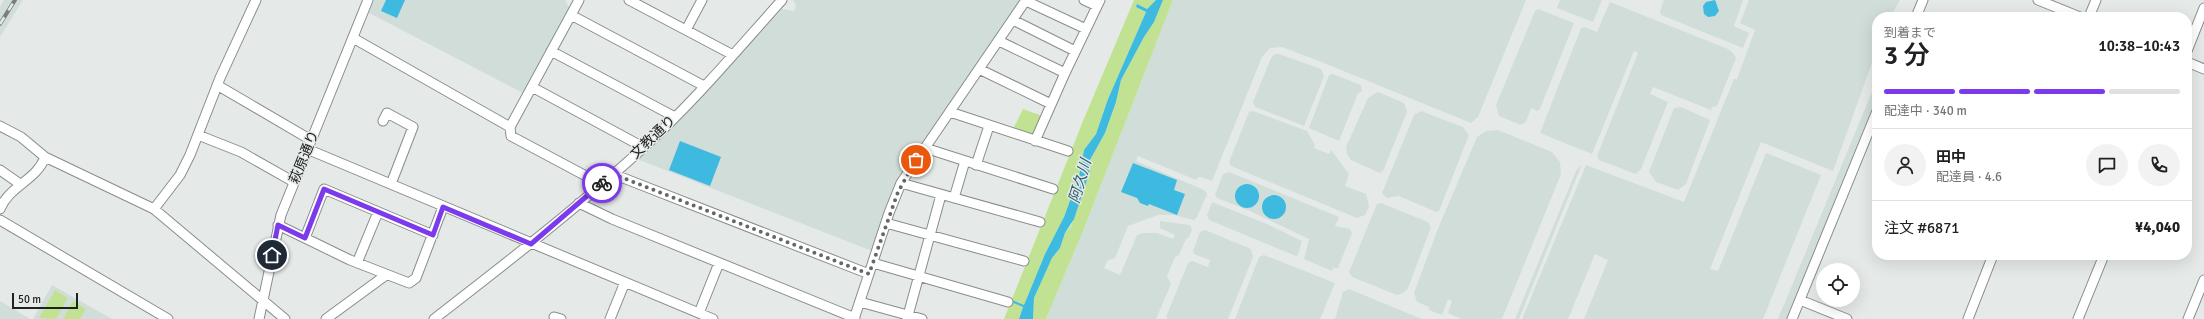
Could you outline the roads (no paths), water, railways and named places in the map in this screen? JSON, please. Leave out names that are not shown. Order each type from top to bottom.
[{"type":"street","points":[[154,209],[180,175],[256,0]]},
{"type":"street","name":"萩原通り","points":[[259,319],[278,225],[307,149],[368,0]]},
{"type":"street","points":[[579,0],[510,127],[511,136],[601,184]]},
{"type":"street","points":[[628,0],[640,3],[733,55]]},
{"type":"street","points":[[686,30],[702,0]]},
{"type":"street","name":"文教通り","points":[[434,319],[531,244],[643,147],[675,117],[782,0]]},
{"type":"street","points":[[579,203],[612,219],[854,318],[901,183],[1026,0],[1086,29]]},
{"type":"street","points":[[1035,141],[1075,51],[1099,3],[1084,0]]},
{"type":"street","points":[[1918,12],[1923,0]]},
{"type":"street","points":[[2038,0],[2068,12]]},
{"type":"street","points":[[2092,12],[2096,0]]},
{"type":"street","points":[[2192,38],[2204,8]]},
{"type":"street","points":[[571,15],[704,86]]},
{"type":"street","points":[[1013,20],[1075,51]]},
{"type":"street","points":[[353,38],[510,127]]},
{"type":"street","points":[[999,40],[1065,73]]},
{"type":"street","points":[[551,51],[675,117]]},
{"type":"street","points":[[2192,64],[2204,69]]},
{"type":"street","points":[[979,69],[1051,104]]},
{"type":"street","points":[[218,85],[311,140]]},
{"type":"street","points":[[532,87],[643,147]]},
{"type":"street","points":[[950,112],[1068,151]]},
{"type":"street","points":[[383,121],[388,113],[413,127],[390,184]]},
{"type":"street","points":[[1792,319],[1872,123]]},
{"type":"street","points":[[0,126],[21,137],[45,157],[154,209],[285,319]]},
{"type":"street","points":[[976,165],[989,126]]},
{"type":"street","points":[[198,135],[241,152],[294,182]]},
{"type":"street","points":[[925,148],[1053,189]]},
{"type":"street","points":[[307,149],[713,319]]},
{"type":"street","points":[[1,203],[20,184],[41,168],[45,157]]},
{"type":"street","points":[[954,198],[964,161]]},
{"type":"street","points":[[0,170],[20,184]]},
{"type":"street","points":[[613,174],[869,274]]},
{"type":"street","points":[[901,183],[1040,222]]},
{"type":"street","points":[[305,238],[324,189],[433,235]]},
{"type":"street","points":[[907,317],[941,195]]},
{"type":"street","points":[[278,225],[357,263],[405,283],[413,282],[443,207]]},
{"type":"street","points":[[357,263],[378,212]]},
{"type":"street","points":[[0,220],[168,319]]},
{"type":"street","points":[[886,223],[1024,260]]},
{"type":"street","points":[[1968,319],[1991,260]]},
{"type":"street","points":[[2078,319],[2102,260]]},
{"type":"street","points":[[699,313],[719,263]]},
{"type":"street","points":[[873,263],[919,275],[1008,302]]},
{"type":"street","points":[[326,319],[386,275]]},
{"type":"street","points":[[2188,319],[2204,280]]},
{"type":"street","points":[[610,319],[625,282]]},
{"type":"street","points":[[1800,300],[1847,319]]},
{"type":"street","points":[[860,302],[907,317],[922,319]]},
{"type":"water","points":[[386,0],[405,0],[397,18],[381,11]]},
{"type":"water","name":"阿久川","points":[[1156,0],[1163,0],[1154,22],[1144,37],[1121,80],[1116,102],[1105,133],[1090,160],[1089,174],[1074,219],[1065,233],[1060,248],[1052,258],[1034,298],[1033,319],[1019,319],[1023,307],[1011,302],[1012,300],[1024,305],[1045,254],[1064,217],[1079,176],[1084,150],[1096,134],[1108,99],[1146,12],[1136,7],[1137,4],[1147,9]]},
{"type":"water","points":[[1715,0],[1719,11],[1715,16],[1708,17],[1704,14],[1703,6],[1706,2]]},
{"type":"water","points":[[680,141],[721,157],[710,186],[669,170]]},
{"type":"water","points":[[1133,163],[1177,180],[1174,190],[1185,194],[1177,215],[1149,204],[1148,206],[1140,203],[1137,198],[1121,192]]},
{"type":"water","points":[[1247,184],[1255,188],[1259,196],[1255,204],[1247,208],[1239,204],[1235,196],[1239,188]]},
{"type":"water","points":[[1274,195],[1282,199],[1286,207],[1282,215],[1274,219],[1266,215],[1262,207],[1266,199]]},
{"type":"railway","points":[[0,24],[15,0]]}]
